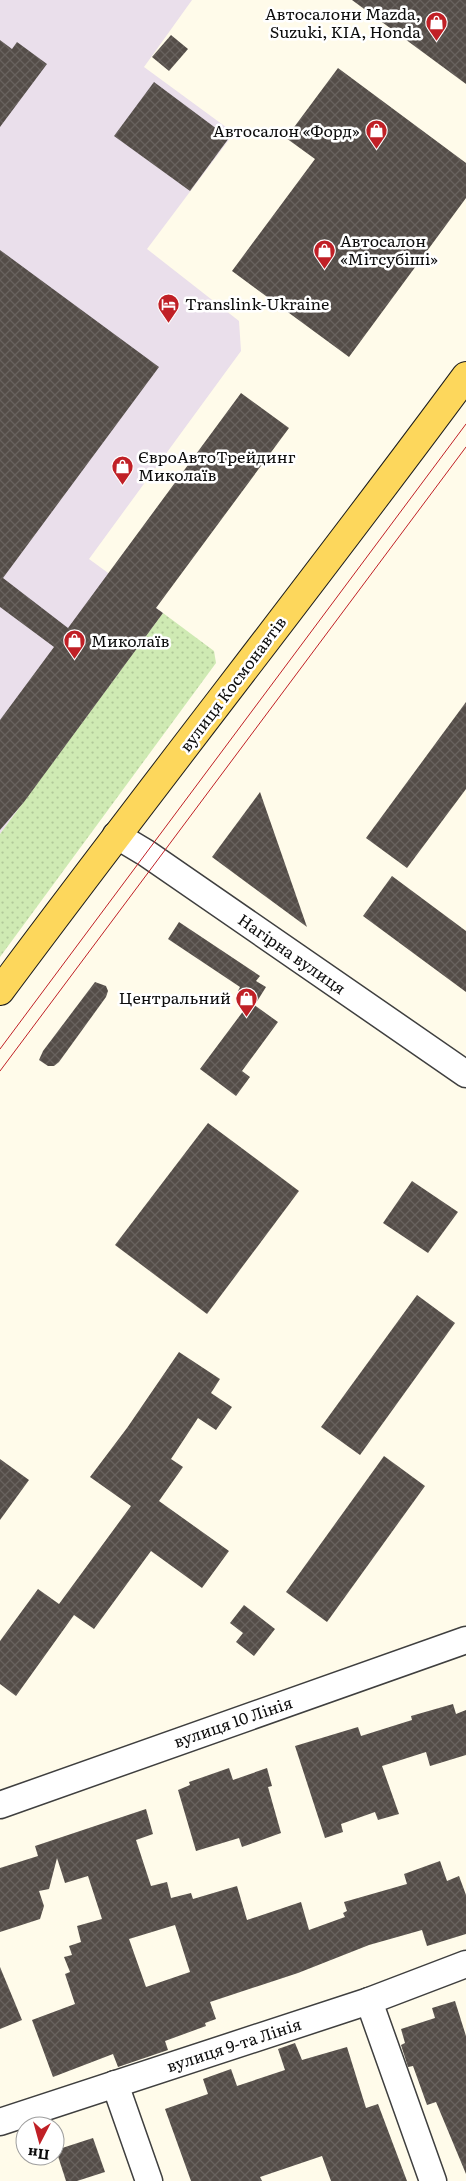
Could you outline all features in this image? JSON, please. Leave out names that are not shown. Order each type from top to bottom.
[{"type":"main road","name":"вулиця Космонавтів","points":[[0,991],[116,835],[222,699],[466,376]]},
{"type":"street","name":"Нагірна вулиця","points":[[116,835],[146,853],[466,1074]]},
{"type":"street","name":"вулиця 10 Лінія","points":[[0,1805],[466,1640]]},
{"type":"street","name":"вулиця 9-та Лінія","points":[[0,2122],[369,2001],[466,1964]]},
{"type":"street","points":[[369,2001],[433,2181]]},
{"type":"street","points":[[115,2084],[149,2181]]},
{"type":"shaded area","points":[[0,0],[192,0],[144,67],[234,133],[147,249],[239,321],[241,351],[89,559],[163,613],[0,834]]},
{"type":"green space","points":[[163,613],[214,651],[216,663],[0,957],[0,834]]},
{"type":"building","name":"Автосалони Mazda, Suzuki, KIA, Honda","points":[[352,0],[466,0],[466,84]]},
{"type":"building","points":[[171,35],[188,49],[169,71],[152,57]]},
{"type":"building","points":[[0,40],[12,49],[17,42],[47,64],[0,127]]},
{"type":"building","points":[[338,68],[466,163],[466,198],[349,357],[232,271],[315,159],[286,138]]},
{"type":"building","points":[[154,82],[229,138],[190,191],[114,136]]},
{"type":"building","points":[[0,250],[159,367],[3,578],[68,628],[241,393],[289,428],[156,608],[163,613],[24,802],[0,830],[0,720],[54,647],[0,607]]},
{"type":"building","points":[[466,702],[466,789],[407,868],[366,838]]},
{"type":"building","points":[[260,792],[307,927],[212,857]]},
{"type":"building","points":[[392,876],[466,931],[466,992],[363,916]]},
{"type":"building","points":[[179,922],[260,976],[256,981],[266,987],[256,1003],[238,991],[240,987],[168,939]]},
{"type":"building","points":[[95,982],[106,986],[108,991],[106,997],[59,1062],[54,1066],[48,1066],[39,1060],[43,1051]]},
{"type":"building","points":[[250,1002],[278,1022],[242,1071],[250,1077],[236,1096],[200,1069]]},
{"type":"building","points":[[208,1123],[299,1191],[207,1314],[115,1245]]},
{"type":"building","points":[[412,1181],[458,1212],[428,1253],[383,1223]]},
{"type":"building","points":[[417,1295],[455,1323],[360,1455],[321,1427]]},
{"type":"building","points":[[179,1352],[220,1379],[211,1393],[232,1407],[216,1430],[198,1418],[171,1459],[183,1467],[159,1501],[229,1551],[202,1588],[151,1551],[94,1629],[74,1615],[16,1696],[0,1684],[0,1641],[38,1589],[59,1604],[131,1506],[90,1477],[127,1428]]},
{"type":"building","points":[[384,1456],[425,1486],[327,1622],[286,1592]]},
{"type":"building","points":[[0,1459],[29,1480],[0,1520]]},
{"type":"building","points":[[244,1605],[275,1629],[254,1656],[236,1642],[243,1633],[230,1623]]},
{"type":"building","points":[[453,1704],[456,1714],[466,1710],[466,1755],[430,1766],[426,1752],[382,1766],[399,1814],[378,1820],[375,1812],[341,1824],[343,1832],[325,1838],[295,1746],[358,1727],[361,1736],[412,1720],[411,1716]]},
{"type":"building","points":[[229,1768],[233,1780],[267,1768],[272,1786],[268,1787],[281,1833],[242,1847],[239,1838],[196,1851],[178,1790],[190,1785],[189,1782]]},
{"type":"building","points":[[146,1809],[153,1834],[136,1840],[151,1886],[167,1882],[171,1898],[191,1893],[193,1899],[237,1886],[247,1920],[301,1902],[309,1930],[345,1917],[343,1913],[347,1911],[344,1902],[407,1884],[404,1874],[440,1861],[447,1881],[459,1876],[466,1895],[466,1934],[427,1946],[422,1930],[369,1945],[298,1973],[210,2002],[216,2019],[205,2023],[206,2026],[165,2041],[168,2050],[118,2067],[113,2054],[53,2077],[32,2020],[75,2004],[65,1974],[70,1972],[64,1957],[72,1955],[69,1946],[81,1942],[77,1926],[102,1919],[88,1876],[65,1883],[57,1858],[49,1889],[39,1891],[44,1906],[40,1919],[0,1932],[0,1868],[38,1856],[35,1846]],"holes":[[[175,1925],[190,1972],[146,1987],[129,1939]]]},
{"type":"building","points":[[0,1967],[22,2020],[0,2029]]},
{"type":"building","points":[[455,2001],[466,2036],[466,2174],[436,2102],[427,2105],[413,2066],[408,2067],[401,2045],[405,2043],[401,2029],[435,2018],[432,2008]]},
{"type":"building","points":[[295,2043],[302,2060],[347,2047],[366,2108],[378,2104],[407,2181],[331,2181],[322,2156],[260,2177],[262,2181],[191,2181],[165,2109],[208,2094],[203,2079],[231,2069],[237,2086],[285,2070],[278,2049]]},
{"type":"building","points":[[93,2138],[105,2172],[77,2181],[66,2181],[61,2166],[65,2166],[65,2147]]},
{"type":"tram line","points":[[0,1049],[466,424]]},
{"type":"tram line","points":[[0,1071],[466,447]]},
{"type":"place","name":"Автосалони Mazda, Suzuki, KIA, Honda","points":[[437,42]]},
{"type":"place","name":"Автосалон «Форд»","points":[[376,150]]},
{"type":"place","name":"Автосалон «Мітсубіші»","points":[[324,269]]},
{"type":"place","name":"Translink-Ukraine","points":[[169,323]]},
{"type":"place","name":"ЄвроАвтоТрейдинг Миколаїв","points":[[122,485]]},
{"type":"place","name":"Миколаїв","points":[[75,660]]},
{"type":"place","name":"Центральний","points":[[247,1017]]}]
